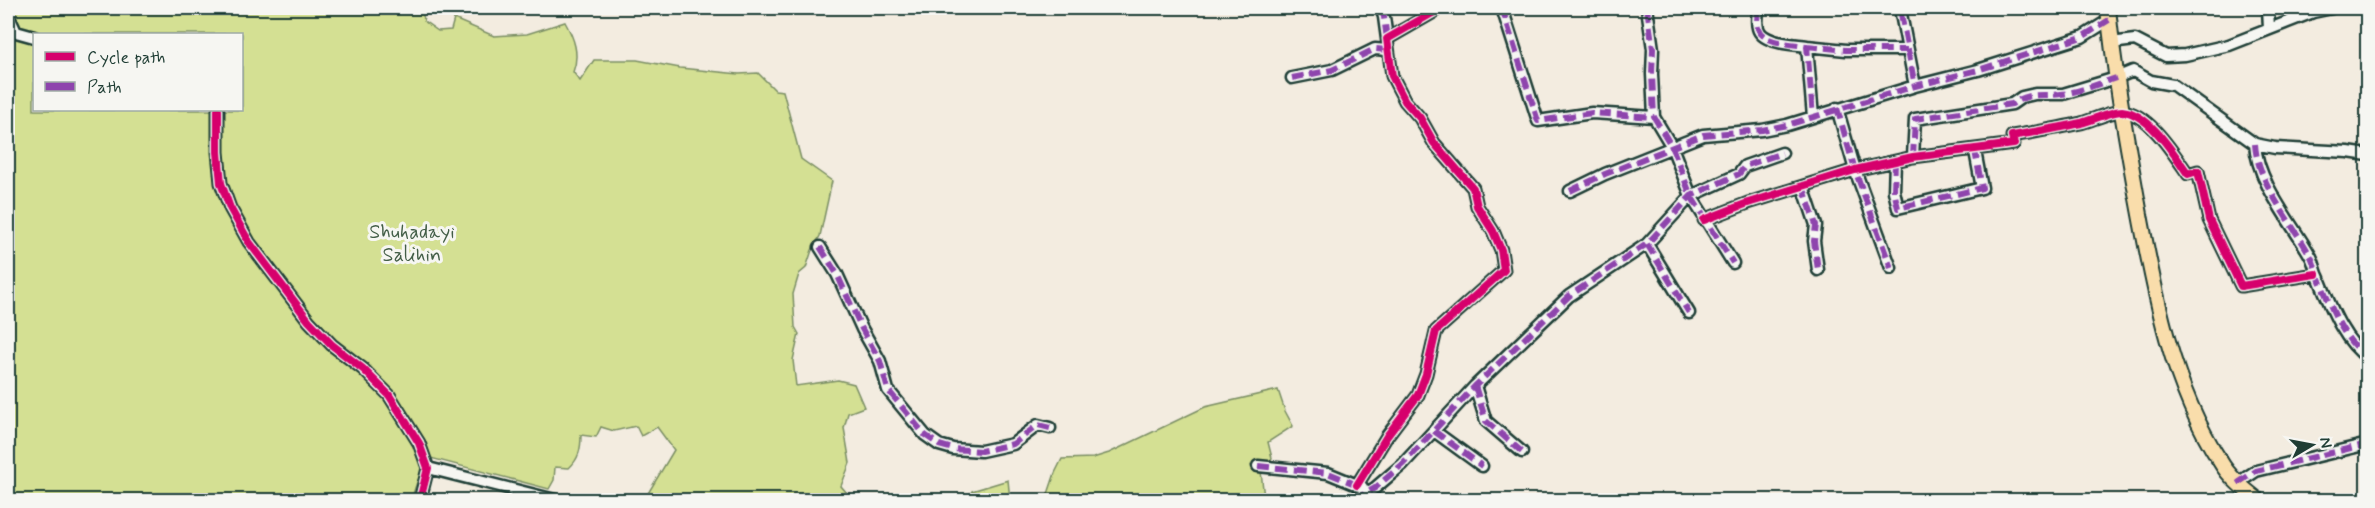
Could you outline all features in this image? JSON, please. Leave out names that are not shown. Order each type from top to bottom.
[{"type":"main road","points":[[2108,14],[2116,78],[2148,256],[2178,374],[2193,410],[2220,461],[2238,483],[2258,501]]},
{"type":"street","points":[[1357,485],[1387,436],[1418,395],[1426,374],[1436,331],[1504,270],[1493,231],[1477,206],[1473,188],[1434,143],[1420,118],[1405,101],[1392,76],[1381,8]]},
{"type":"street","points":[[1292,78],[1332,70],[1387,45],[1434,12],[1436,8]]},
{"type":"street","points":[[1502,8],[1538,121],[1592,113],[1654,117]]},
{"type":"street","points":[[1647,8],[1653,49],[1654,117],[1672,147],[1691,196],[1733,263]]},
{"type":"street","points":[[1758,8],[1757,26],[1761,34],[1771,40],[1846,50],[1907,50]]},
{"type":"street","points":[[2268,8],[2269,29]]},
{"type":"street","points":[[2112,43],[2135,40],[2148,49],[2166,56],[2185,55],[2229,45],[2313,12],[2332,8]]},
{"type":"street","points":[[1901,14],[1915,86]]},
{"type":"street","points":[[1570,191],[1605,174],[1703,135],[1762,130],[1813,117],[1837,108],[1978,70],[2082,37],[2108,14]]},
{"type":"street","points":[[8,15],[12,34],[33,37]]},
{"type":"street","points":[[1807,46],[1813,117]]},
{"type":"street","points":[[1913,158],[1915,119],[2012,104],[2022,97],[2035,94],[2063,94],[2133,71],[2151,81],[2173,85],[2255,144],[2275,148],[2367,155]]},
{"type":"street","points":[[1837,108],[1855,170],[1891,268]]},
{"type":"street","points":[[218,111],[221,183],[230,208],[249,242],[309,321],[332,345],[363,369],[389,394],[419,443],[428,468],[420,501]]},
{"type":"street","points":[[1704,220],[1748,203],[1855,170],[1913,158],[2014,144],[2012,136],[2080,123],[2122,111],[2141,119],[2157,132],[2188,174],[2198,171],[2209,220],[2241,286],[2316,274]]},
{"type":"street","points":[[2255,144],[2262,171],[2287,219],[2311,256],[2316,274],[2352,344],[2367,358]]},
{"type":"street","points":[[1895,161],[1894,191],[1898,208],[1982,188],[1975,151]]},
{"type":"street","points":[[1354,501],[1372,490],[1403,464],[1475,386],[1569,296],[1647,244],[1691,196],[1740,174],[1745,166],[1782,153]]},
{"type":"street","points":[[1803,186],[1816,225],[1814,241],[1818,270]]},
{"type":"street","points":[[1647,244],[1689,313]]},
{"type":"street","points":[[820,247],[837,274],[880,362],[888,390],[926,435],[939,445],[981,451],[1013,444],[1038,425],[1050,428]]},
{"type":"street","points":[[1475,386],[1486,421],[1522,452]]},
{"type":"street","points":[[1434,431],[1482,466]]},
{"type":"street","points":[[2238,483],[2256,471],[2367,444]]},
{"type":"street","points":[[1258,466],[1328,473],[1372,490]]},
{"type":"street","points":[[428,468],[555,501]]},
{"type":"green space","name":"Shuhadayi Salihin","points":[[8,8],[388,8],[391,12],[422,8],[424,21],[438,31],[451,30],[454,19],[494,36],[527,34],[565,22],[575,46],[576,59],[573,72],[580,81],[594,60],[637,60],[680,68],[739,74],[758,73],[775,90],[783,91],[801,159],[832,181],[820,236],[806,268],[799,274],[793,294],[795,327],[799,334],[793,360],[796,386],[838,380],[854,384],[864,407],[848,413],[844,428],[850,463],[841,486],[853,500],[644,500],[674,450],[657,427],[641,436],[636,426],[614,431],[601,427],[596,437],[581,435],[580,449],[575,461],[569,468],[555,467],[554,480],[549,489],[431,458],[417,482],[411,500],[8,500]]},
{"type":"green space","points":[[1278,390],[1293,426],[1268,442],[1272,458],[1261,471],[1264,498],[1270,500],[1046,500],[1062,459],[1093,458],[1109,453],[1205,407]]},
{"type":"green space","points":[[1008,480],[1010,500],[967,500],[972,491]]},
{"type":"marked path","points":[[1381,8],[1387,39]]},
{"type":"marked path","points":[[1502,8],[1538,121],[1592,113],[1654,117]]},
{"type":"marked path","points":[[1647,8],[1653,49],[1654,117],[1672,147],[1691,196],[1733,263]]},
{"type":"marked path","points":[[1758,8],[1758,28],[1766,37],[1779,42],[1807,46],[1813,117]]},
{"type":"marked path","points":[[1901,14],[1915,86]]},
{"type":"marked path","points":[[1570,191],[1605,174],[1703,135],[1762,130],[1787,125],[1915,86],[1978,70],[2082,37],[2109,20]]},
{"type":"marked path","points":[[1807,46],[1846,50],[1907,50]]},
{"type":"marked path","points":[[1292,78],[1332,70],[1375,49],[1387,50]]},
{"type":"marked path","points":[[1913,157],[1915,119],[2012,104],[2030,96],[2068,93],[2116,78]]},
{"type":"marked path","points":[[1837,108],[1855,170],[1891,268]]},
{"type":"marked path","points":[[2255,144],[2262,173],[2276,202],[2311,257],[2332,310],[2351,342],[2368,358]]},
{"type":"marked path","points":[[1895,161],[1894,191],[1898,208],[1982,188],[1975,151]]},
{"type":"marked path","points":[[1354,500],[1375,488],[1403,464],[1475,386],[1569,296],[1647,244],[1691,196],[1739,174],[1745,166],[1782,153]]},
{"type":"marked path","points":[[1803,186],[1816,225],[1814,241],[1818,270]]},
{"type":"marked path","points":[[1647,244],[1689,313]]},
{"type":"marked path","points":[[820,247],[837,274],[862,329],[880,361],[888,390],[925,435],[939,445],[953,449],[981,451],[1013,444],[1038,425],[1050,428]]},
{"type":"marked path","points":[[1475,386],[1486,421],[1522,452]]},
{"type":"marked path","points":[[1434,431],[1482,466]]},
{"type":"marked path","points":[[2238,483],[2256,471],[2368,444]]},
{"type":"marked path","points":[[1258,466],[1328,473],[1360,486]]},
{"type":"cycle path","points":[[1357,485],[1387,436],[1418,395],[1426,374],[1436,331],[1504,270],[1501,250],[1493,231],[1477,206],[1473,188],[1434,143],[1420,118],[1405,101],[1392,76],[1387,39],[1434,12],[1436,8]]},
{"type":"cycle path","points":[[218,111],[221,183],[230,208],[249,242],[309,321],[332,345],[363,369],[389,395],[419,443],[428,468],[420,500]]},
{"type":"cycle path","points":[[1704,220],[1748,203],[1855,170],[1913,157],[2014,144],[2012,136],[2081,123],[2122,111],[2132,113],[2151,127],[2188,174],[2198,171],[2209,220],[2241,286],[2316,274]]}]
